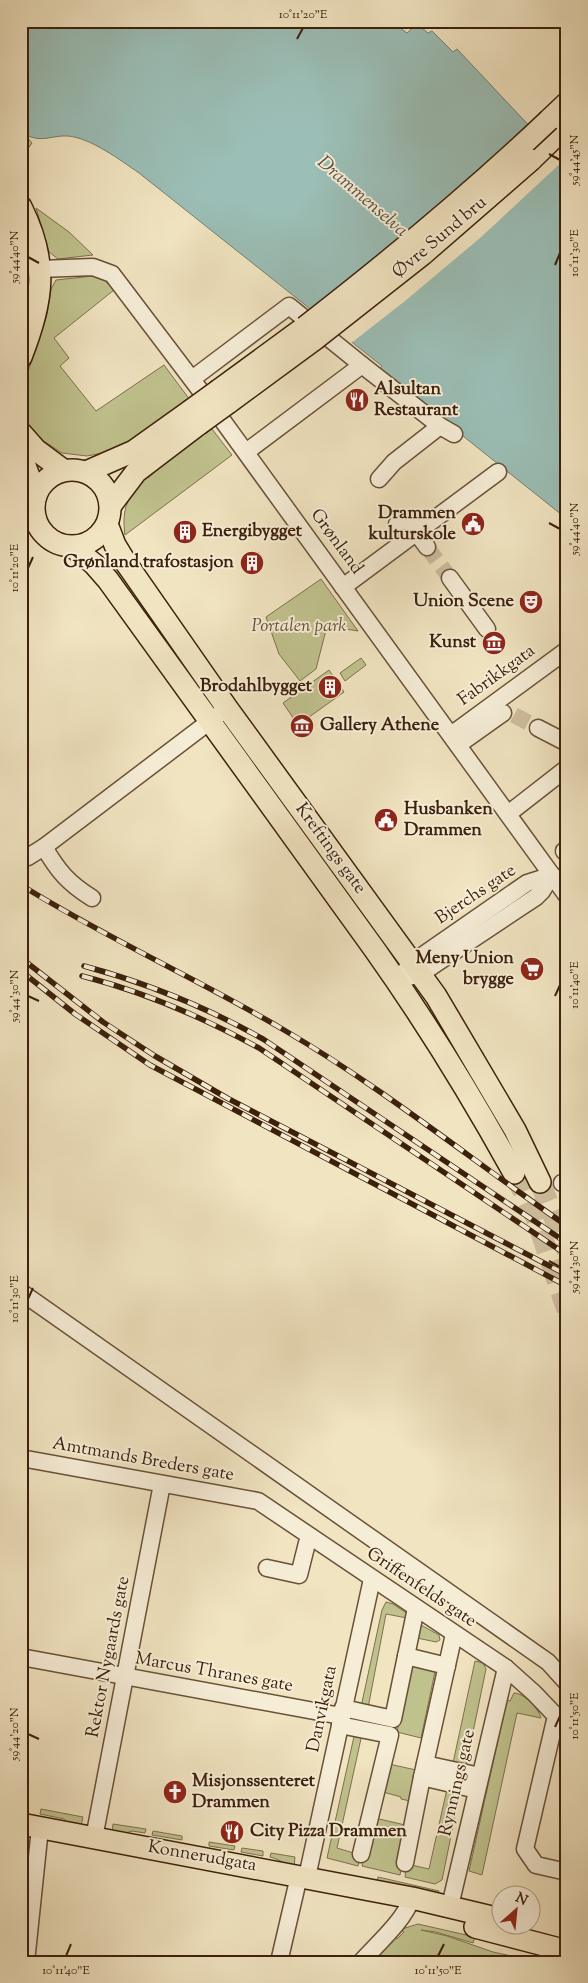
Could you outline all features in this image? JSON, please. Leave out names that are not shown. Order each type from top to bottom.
[{"type":"main road","name":"Øvre Sund bru","points":[[195,417],[423,254],[559,125],[567,103]]},
{"type":"main road","points":[[21,207],[33,235],[40,269],[39,304],[32,330],[21,357]]},
{"type":"main road","points":[[86,472],[134,451],[195,417]]},
{"type":"main road","points":[[21,455],[36,495],[35,514],[42,531],[51,540],[74,548],[93,541],[101,534],[109,514],[136,472],[195,417]]},
{"type":"main road","points":[[21,434],[36,450],[63,470]]},
{"type":"main road","points":[[36,495],[44,482],[53,474],[73,469],[86,472],[102,486],[109,514]]},
{"type":"main road","name":"Kreftings gate","points":[[109,514],[115,545],[126,562],[227,708],[416,968],[475,1059],[515,1130],[540,1182]]},
{"type":"main road","name":"Kreftings gate","points":[[74,548],[94,564],[108,580],[397,980],[462,1082],[514,1174]]},
{"type":"main road","name":"Konnerudgata","points":[[31,1826],[303,1876],[382,1893],[410,1902],[449,1921],[567,1951]]},
{"type":"main road","name":"Konnerudgata","points":[[410,1902],[450,1906],[490,1916]]},
{"type":"main road","points":[[540,1930],[567,1936]]},
{"type":"street","name":"Grønland","points":[[40,269],[93,267],[112,274],[246,452],[567,896]]},
{"type":"street","points":[[188,373],[289,306],[362,366],[447,430],[394,462],[379,479]]},
{"type":"street","points":[[246,452],[362,366]]},
{"type":"street","points":[[343,586],[498,472]]},
{"type":"street","points":[[396,524],[400,521],[410,521],[427,548]]},
{"type":"street","points":[[450,578],[487,629]]},
{"type":"street","name":"Fabrikkgata","points":[[454,740],[504,711],[567,650]]},
{"type":"street","points":[[21,852],[28,857],[44,847],[227,708]]},
{"type":"street","points":[[538,728],[567,743]]},
{"type":"street","points":[[508,814],[566,770]]},
{"type":"street","points":[[44,847],[62,876],[92,898]]},
{"type":"street","points":[[567,849],[564,851],[567,854]]},
{"type":"street","name":"Bjerchs gate","points":[[397,980],[536,897],[552,875]]},
{"type":"street","points":[[21,1292],[548,1662],[567,1683]]},
{"type":"street","name":"Amtmands Breders gate","points":[[21,1458],[258,1502]]},
{"type":"street","name":"Rektor Nygaards gate","points":[[94,1838],[162,1484]]},
{"type":"street","name":"Griffenfelds gate","points":[[258,1502],[506,1668],[556,1716],[525,1849],[536,1864],[567,1872]]},
{"type":"street","points":[[267,1568],[299,1575],[310,1537]]},
{"type":"street","name":"Danvikgata","points":[[279,1962],[303,1876],[372,1579]]},
{"type":"street","points":[[361,1854],[390,1735],[416,1608]]},
{"type":"street","points":[[405,1863],[454,1634]]},
{"type":"street","points":[[406,1656],[447,1666]]},
{"type":"street","name":"Marcus Thranes gate","points":[[21,1658],[341,1716]]},
{"type":"street","name":"Rynnings gate","points":[[450,1906],[506,1668]]},
{"type":"street","points":[[341,1716],[393,1719]]},
{"type":"street","points":[[341,1716],[390,1735]]},
{"type":"street","points":[[424,1771],[478,1783]]},
{"type":"street","points":[[26,1962],[31,1826]]},
{"type":"street","points":[[361,1962],[410,1902]]},
{"type":"green space","points":[[25,135],[32,143],[27,150],[27,176],[21,174],[21,141]]},
{"type":"green space","points":[[36,208],[69,232],[93,255],[58,259],[49,252]]},
{"type":"green space","points":[[93,276],[104,280],[114,290],[54,338],[69,358],[60,366],[96,411],[164,365],[190,400],[117,450],[87,456],[62,453],[39,438],[26,423],[21,404],[21,392],[47,315],[51,289],[56,280]]},
{"type":"green space","points":[[212,429],[232,455],[125,535],[125,509],[145,474],[148,478],[177,451]]},
{"type":"green space","points":[[115,559],[204,685],[198,690],[109,564]]},
{"type":"green space","name":"Portalen park","points":[[321,579],[358,631],[327,626],[316,669],[300,681],[279,654],[266,617]]},
{"type":"green space","points":[[361,658],[366,665],[345,681],[340,673]]},
{"type":"green space","points":[[329,670],[344,692],[298,725],[283,703]]},
{"type":"green space","points":[[386,1602],[393,1604],[408,1614],[407,1618],[386,1614],[368,1708],[361,1707],[382,1610]]},
{"type":"green space","points":[[421,1625],[439,1635],[440,1640],[436,1642],[417,1638]]},
{"type":"green space","points":[[475,1661],[483,1663],[486,1669],[466,1766],[453,1763]]},
{"type":"green space","points":[[412,1662],[436,1667],[421,1738],[397,1732]]},
{"type":"green space","points":[[514,1693],[530,1702],[541,1718],[517,1713],[482,1875],[469,1871],[507,1700],[510,1701]]},
{"type":"green space","points":[[355,1732],[362,1734],[337,1848],[360,1855],[358,1866],[327,1858]]},
{"type":"green space","points":[[389,1764],[416,1770],[410,1801],[383,1792]]},
{"type":"green space","points":[[447,1789],[460,1792],[442,1880],[435,1884],[405,1877],[407,1864],[429,1869]]},
{"type":"green space","points":[[41,1809],[83,1817],[81,1826],[69,1824],[64,1819],[40,1814]]},
{"type":"green space","points":[[375,1818],[405,1825],[396,1862],[402,1864],[400,1875],[362,1866]]},
{"type":"green space","points":[[113,1824],[146,1829],[145,1833],[132,1831],[123,1834],[112,1832]]},
{"type":"green space","points":[[153,1831],[182,1836],[182,1840],[152,1835]]},
{"type":"green space","points":[[209,1842],[235,1846],[234,1850],[209,1846]]},
{"type":"green space","points":[[242,1848],[263,1851],[263,1856],[241,1852]]},
{"type":"green space","points":[[271,1853],[295,1857],[294,1867],[270,1857]]},
{"type":"green space","points":[[378,1877],[439,1891],[438,1896],[377,1882]]},
{"type":"green space","points":[[418,1924],[475,1937],[473,1943],[436,1932],[421,1930],[447,1936],[493,1952],[539,1962],[372,1962],[394,1937],[397,1939],[404,1932],[400,1930]]},
{"type":"water","name":"Drammenselva","points":[[21,21],[391,21],[407,33],[417,24],[428,33],[432,31],[453,52],[457,49],[567,166],[567,519],[379,369],[382,366],[139,173],[96,145],[77,138],[62,136],[37,138],[26,135],[21,141]]},
{"type":"pier","points":[[532,126],[564,160],[480,238],[350,344],[311,313],[406,238]]},
{"type":"tunnel","points":[[427,547],[450,578]]},
{"type":"tunnel","points":[[514,715],[538,728]]},
{"type":"tunnel","points":[[514,1173],[536,1218],[567,1310]]},
{"type":"tunnel","points":[[540,1182],[567,1251]]},
{"type":"railway","points":[[21,885],[86,923],[219,993],[321,1052],[392,1100],[567,1226]]},
{"type":"railway","points":[[21,958],[103,1022],[155,1056],[227,1098],[567,1275]]},
{"type":"railway","points":[[84,966],[131,980],[176,997],[220,1016],[263,1039],[567,1243]]},
{"type":"railway","points":[[21,971],[75,1014],[150,1065],[567,1286]]},
{"type":"railway","points":[[82,976],[105,982],[173,1006],[259,1048],[567,1255]]},
{"type":"place","name":"Alsultan Restaurant","points":[[357,400]]},
{"type":"place","name":"Drammen kulturskole","points":[[473,524]]},
{"type":"place","name":"Energibygget","points":[[185,532]]},
{"type":"place","name":"Grønland trafostasjon","points":[[252,563]]},
{"type":"place","name":"Union Scene","points":[[531,602]]},
{"type":"place","name":"Kunst","points":[[494,643]]},
{"type":"place","name":"Brodahlbygget","points":[[330,687]]},
{"type":"place","name":"Gallery Athene","points":[[302,726]]},
{"type":"place","name":"Husbanken Drammen","points":[[386,820]]},
{"type":"place","name":"Meny Union brygge","points":[[532,969]]},
{"type":"place","name":"Misjonssenteret Drammen","points":[[175,1792]]},
{"type":"place","name":"City Pizza Drammen","points":[[232,1832]]}]
